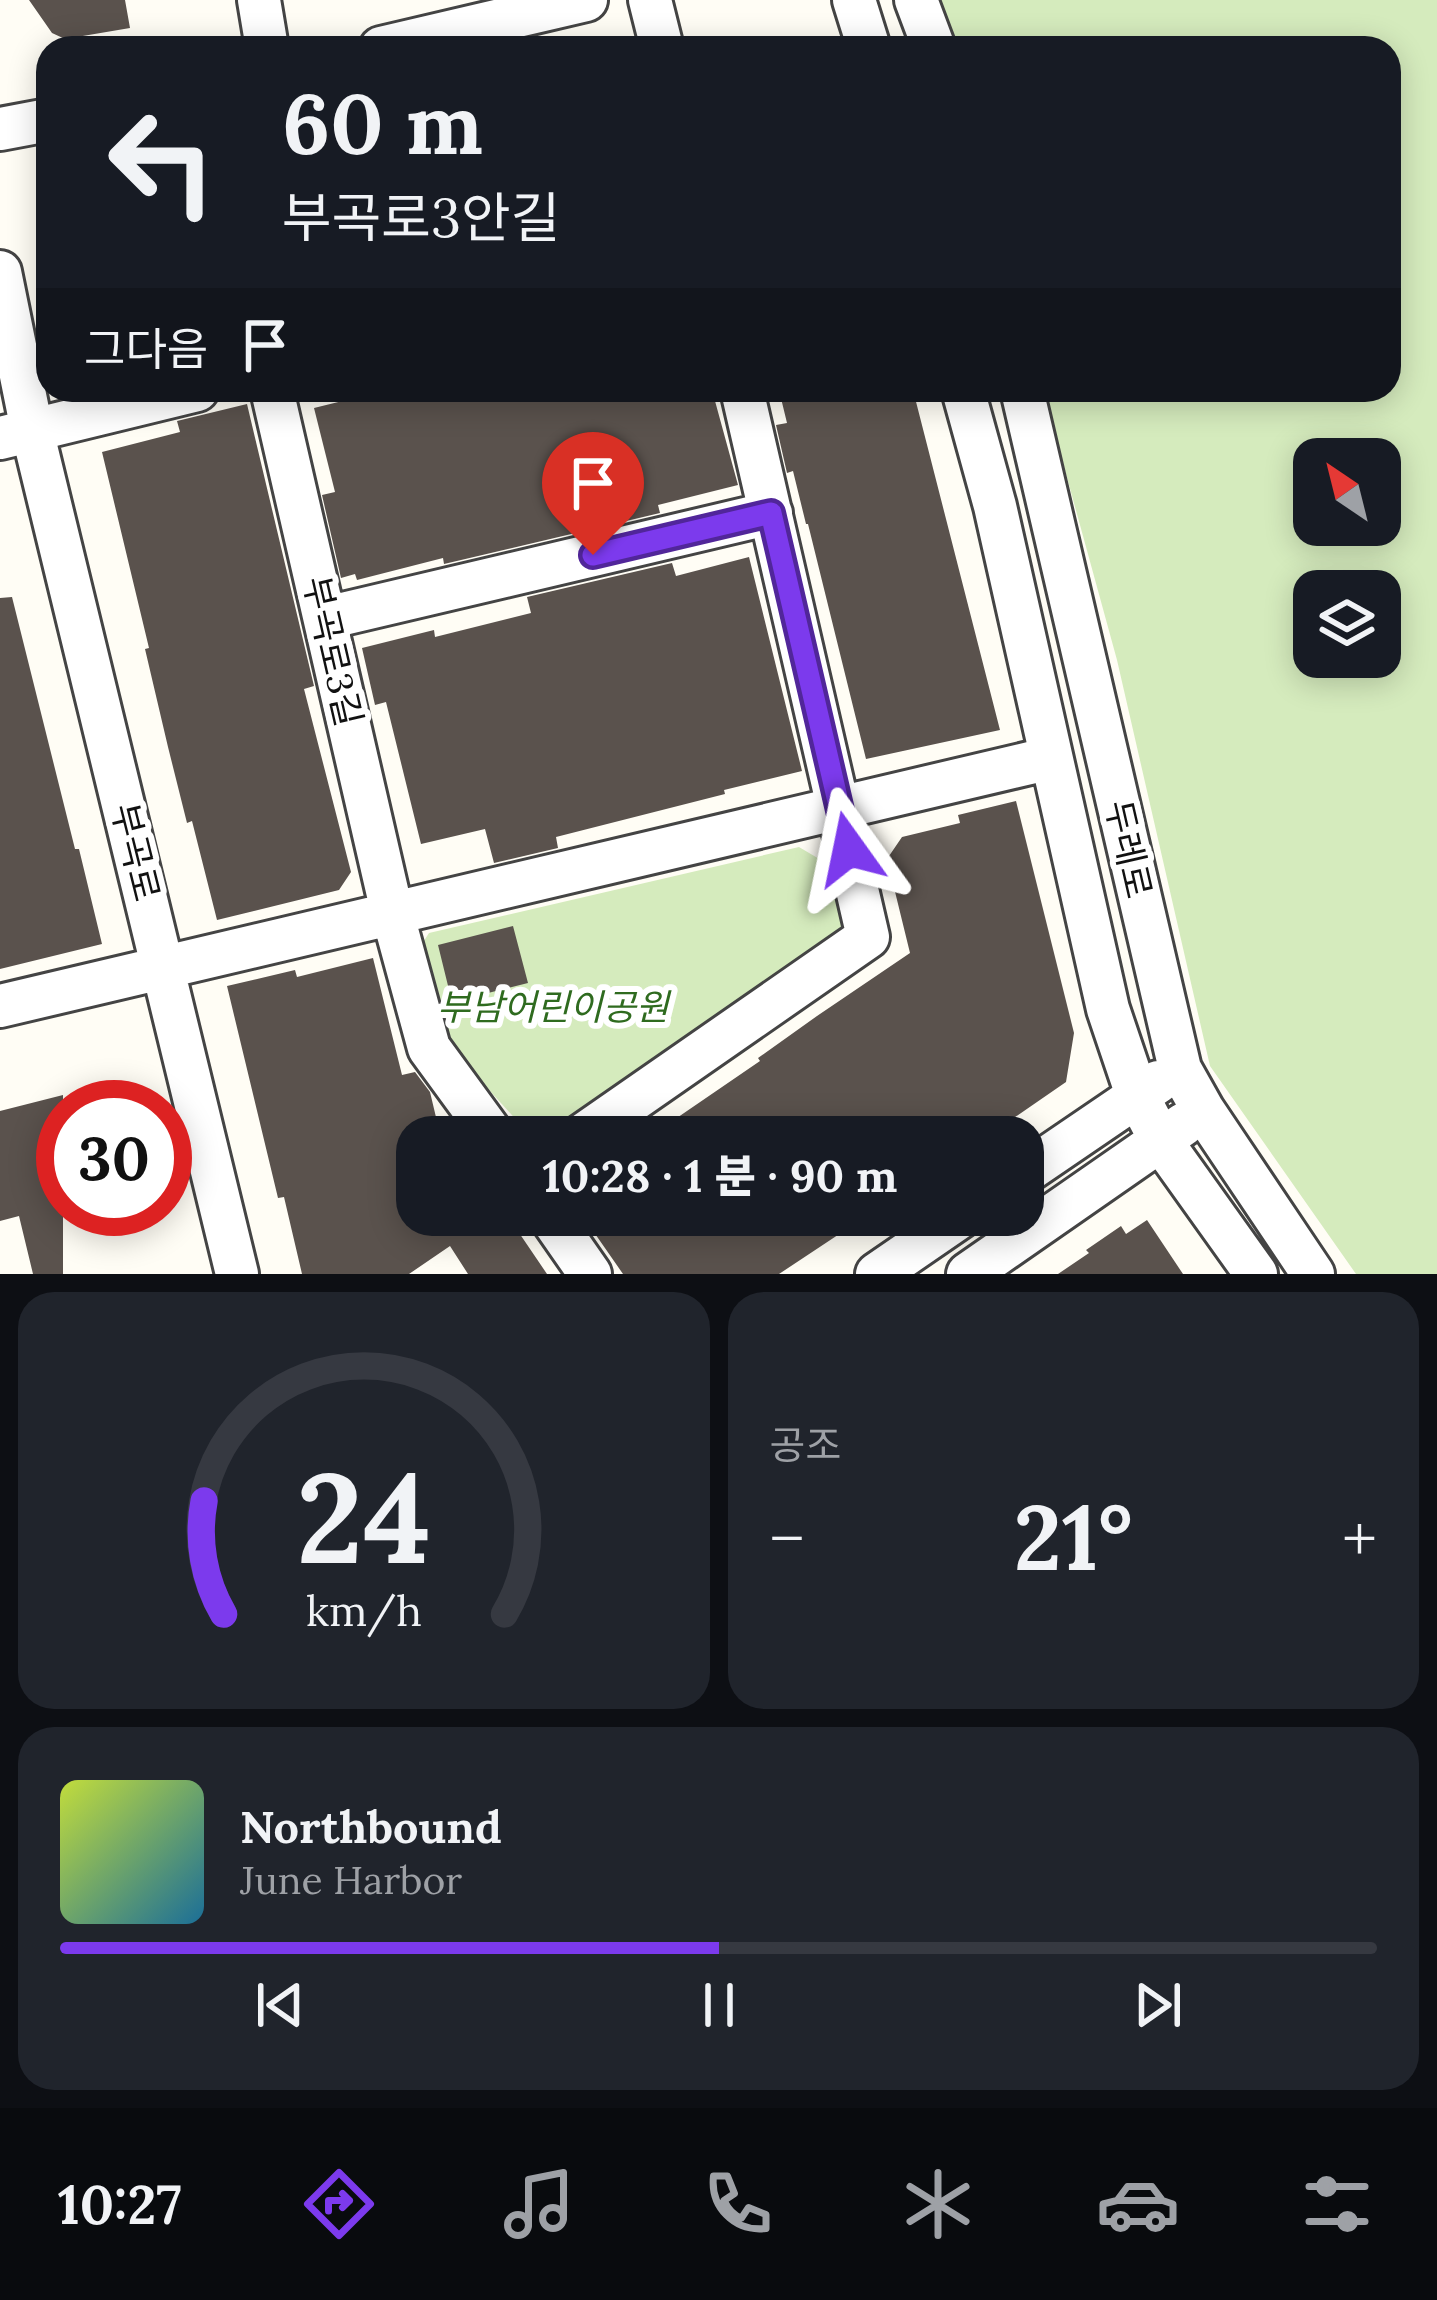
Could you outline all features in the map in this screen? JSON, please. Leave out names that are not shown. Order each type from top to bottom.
[{"type":"street","points":[[260,0],[266,36]]},
{"type":"street","points":[[417,36],[491,11],[586,0]]},
{"type":"street","points":[[650,0],[659,36]]},
{"type":"street","points":[[854,0],[865,36]]},
{"type":"street","points":[[916,0],[930,36]]},
{"type":"street","points":[[0,129],[36,122]]},
{"type":"street","name":"부곡로","points":[[0,272],[16,434],[164,966],[237,1274]]},
{"type":"street","points":[[16,434],[148,402]]},
{"type":"street","name":"부곡로3길","points":[[275,402],[392,912],[429,1048],[479,1116]]},
{"type":"street","points":[[610,1116],[868,937],[745,402]]},
{"type":"street","name":"두레로","points":[[966,402],[995,506],[1108,1009],[1138,1095],[1161,1141],[1256,1274]]},
{"type":"street","name":"두레로","points":[[1025,402],[1180,1069],[1313,1274]]},
{"type":"street","points":[[326,618],[771,513]]},
{"type":"street","points":[[0,1006],[1051,758]]},
{"type":"street","points":[[1044,1160],[1180,1069]]},
{"type":"street","points":[[968,1274],[1203,1110]]},
{"type":"street","points":[[564,1236],[590,1274]]},
{"type":"street","points":[[877,1274],[932,1236]]},
{"type":"green space","points":[[937,0],[1437,0],[1437,1274],[1356,1274],[1210,1066],[1117,660],[1046,402],[1401,402],[1401,36],[947,36]]},
{"type":"green space","name":"부남어린이공원","points":[[799,847],[826,863],[844,927],[575,1116],[513,1116],[448,1045],[418,950],[429,933]]},
{"type":"building","points":[[29,0],[125,0],[130,28],[83,36],[52,33]]},
{"type":"building","points":[[338,402],[715,402],[738,485],[658,505],[660,513],[444,564],[443,558],[357,580],[355,574],[341,578],[322,495],[335,492],[314,408]]},
{"type":"building","points":[[782,402],[916,402],[1000,730],[866,759],[808,524],[793,471],[787,473],[776,425],[787,423]]},
{"type":"building","points":[[247,404],[314,686],[304,689],[351,872],[339,890],[217,920],[168,747],[102,452],[180,432],[177,421]]},
{"type":"building","points":[[749,557],[802,771],[556,837],[558,848],[494,863],[485,829],[421,844],[386,702],[375,705],[362,648],[434,630],[435,637],[531,613],[527,597],[672,563],[676,576]]},
{"type":"building","points":[[12,597],[102,944],[0,969],[0,598]]},
{"type":"building","points":[[1016,801],[1074,1033],[1066,1082],[1017,1116],[680,1116],[910,953],[887,859],[902,837],[960,823],[958,815]]},
{"type":"building","points":[[513,926],[528,983],[452,1002],[438,945]]},
{"type":"building","points":[[373,958],[402,1075],[415,1072],[430,1092],[436,1116],[396,1116],[396,1236],[521,1236],[547,1274],[468,1274],[450,1246],[409,1274],[302,1274],[284,1197],[278,1198],[227,986],[295,970],[297,977]]},
{"type":"building","points":[[36,1102],[36,1236],[63,1236],[63,1274],[33,1274],[19,1216],[0,1221],[0,1111]]},
{"type":"building","points":[[1147,1220],[1183,1274],[1058,1274],[1121,1226],[1126,1234]]},
{"type":"building","points":[[597,1236],[836,1236],[779,1274],[623,1274]]},
{"type":"route","points":[[593,555],[771,513],[849,849]]}]
